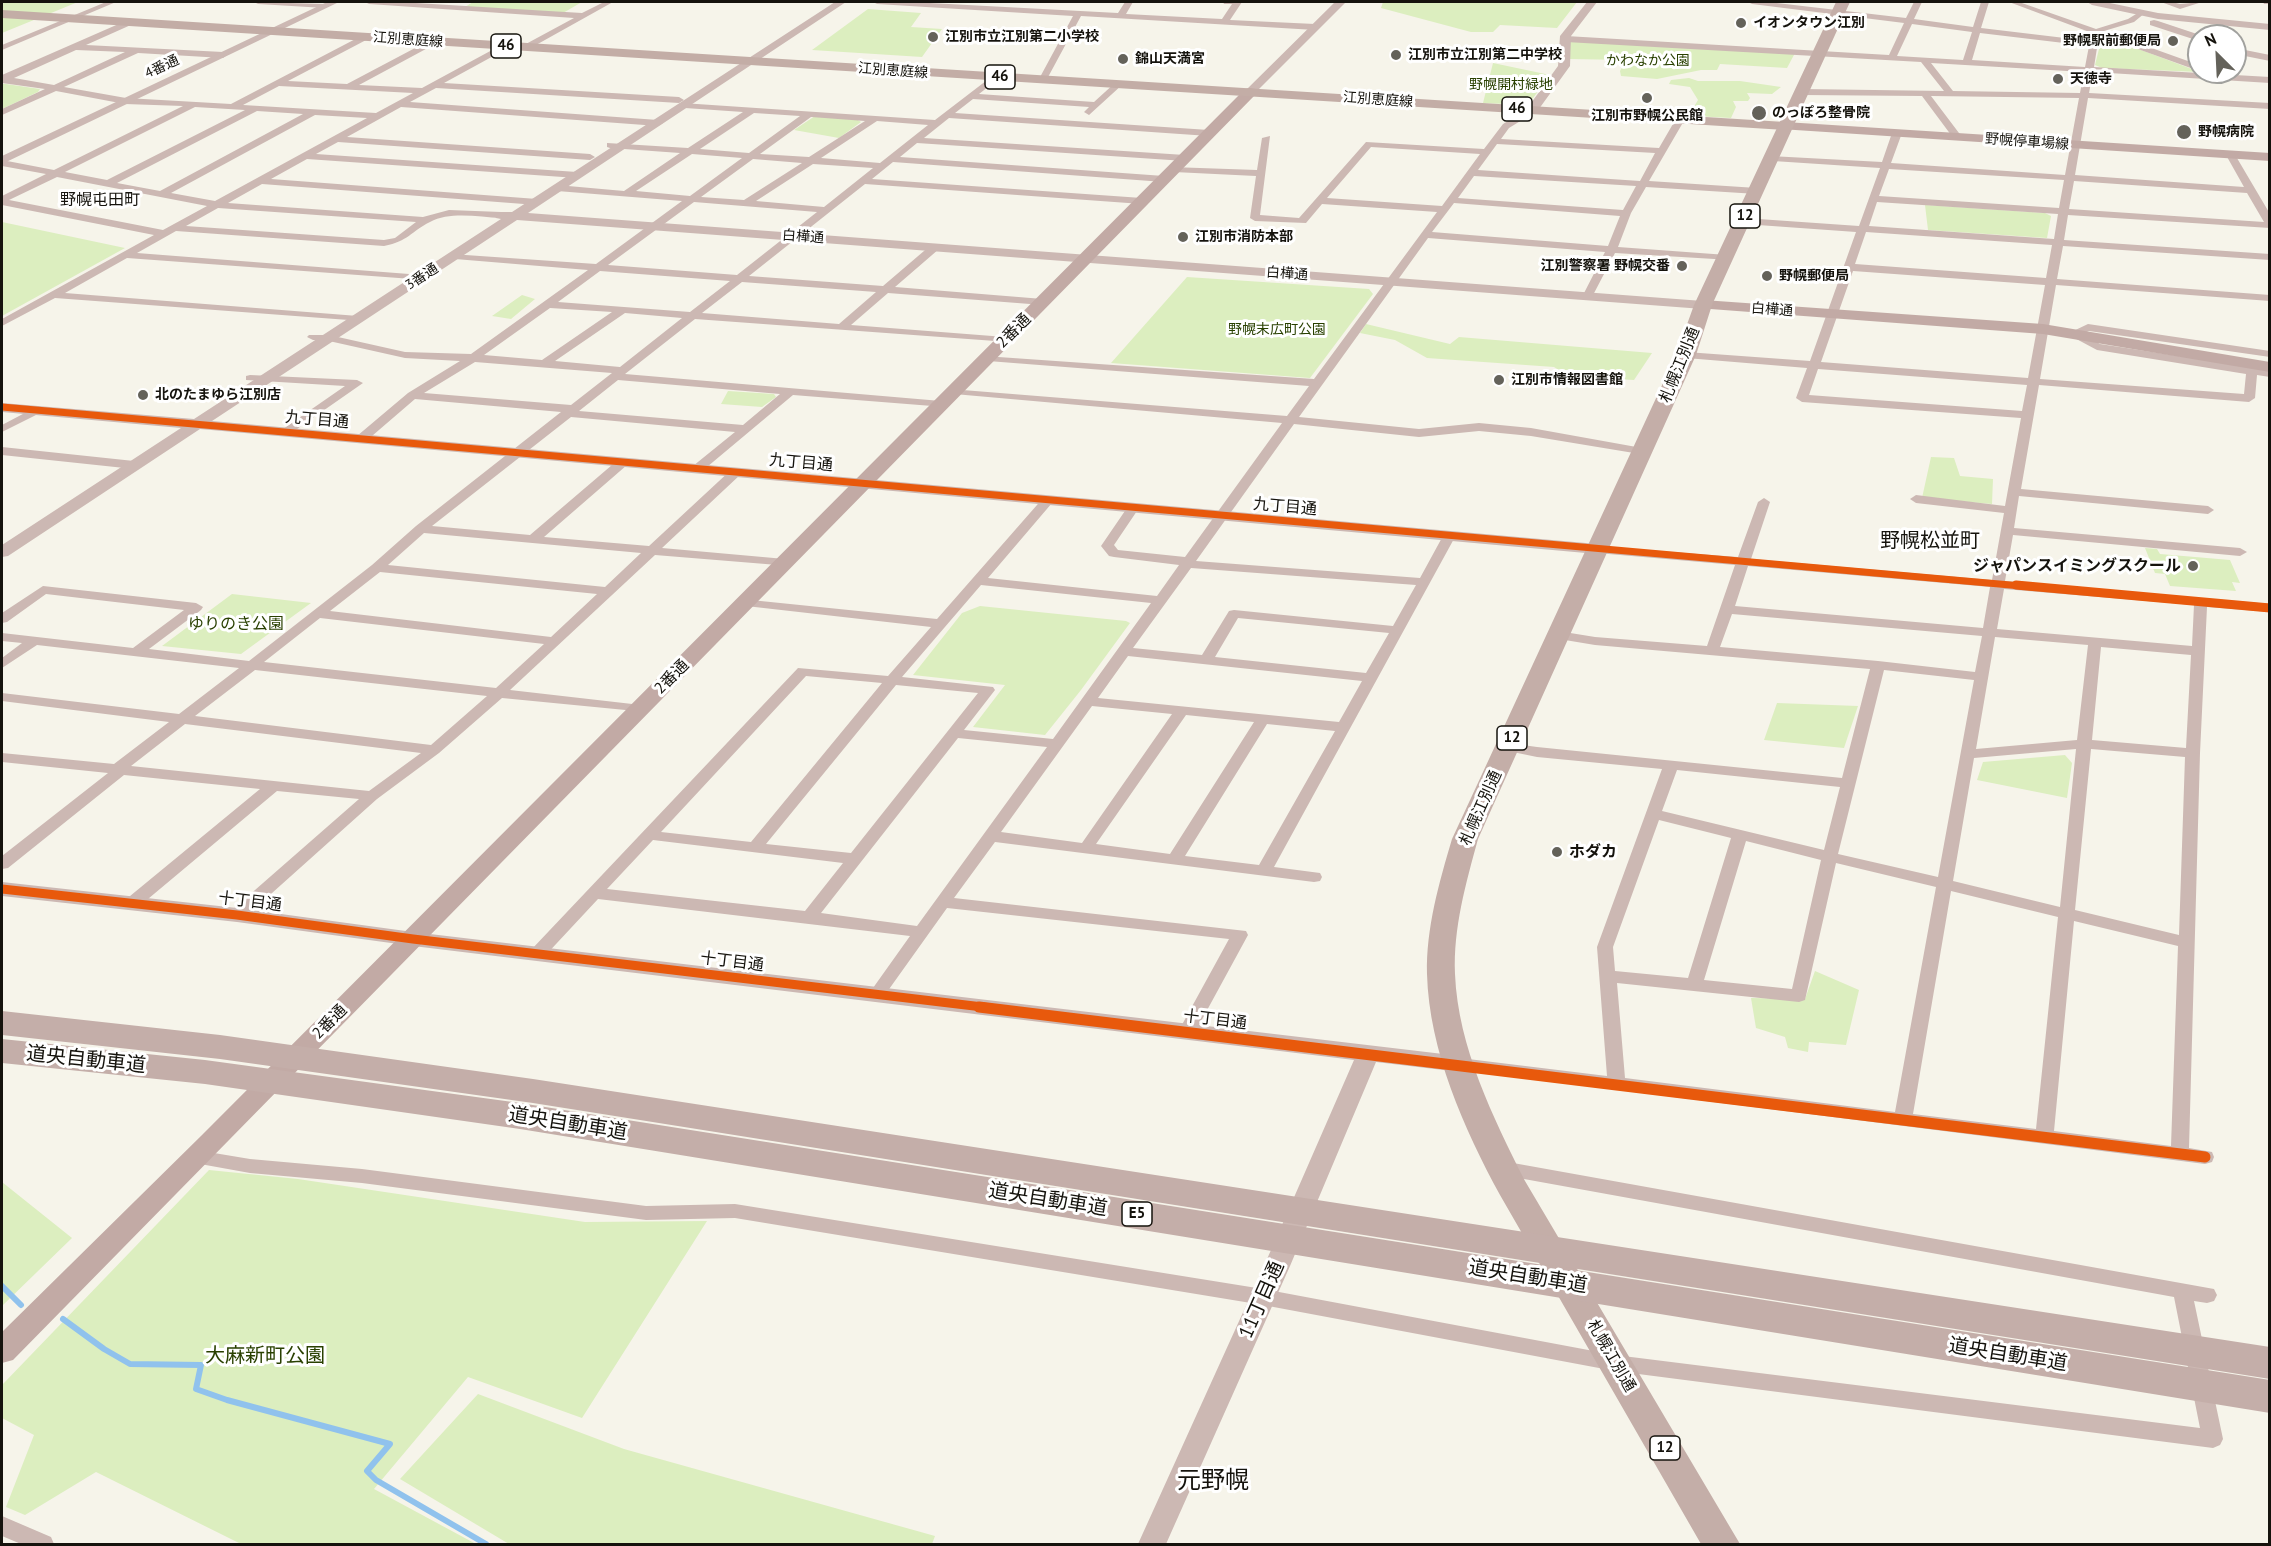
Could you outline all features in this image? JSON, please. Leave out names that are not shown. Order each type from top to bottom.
[{"type":"highway","name":"札幌江別通","points":[[1721,1545],[1506,1177],[1474,1107],[1446,1016],[1441,974],[1444,925],[1450,887],[1466,839],[1686,355],[1703,305],[1773,158],[1785,126],[1803,92],[1840,7]]},
{"type":"highway","name":"道央自動車道","points":[[2,1023],[232,1048],[533,1091],[1033,1167],[2270,1363]]},
{"type":"highway","name":"道央自動車道","points":[[2,1051],[205,1072],[520,1116],[2270,1397]]},
{"type":"main road","name":"江別恵庭線","points":[[2,14],[1785,126]]},
{"type":"main road","name":"2番通","points":[[2,1351],[204,1150],[1250,92]]},
{"type":"main road","name":"野幌停車場線","points":[[1785,126],[2270,158]]},
{"type":"main road","name":"白樺通","points":[[1703,305],[2043,329],[2270,367]]},
{"type":"main road","name":"白樺通","points":[[2073,334],[2097,333],[2270,360]]},
{"type":"street","points":[[2,48],[112,2]]},
{"type":"street","points":[[258,2],[330,4]]},
{"type":"street","points":[[369,2],[584,16]]},
{"type":"street","points":[[526,47],[609,2]]},
{"type":"street","name":"3番通","points":[[2,539],[120,463],[267,378],[422,278],[516,216],[530,201],[652,123],[829,2]]},
{"type":"street","name":"3番通","points":[[744,61],[841,2]]},
{"type":"street","points":[[877,2],[967,4],[1121,16],[1315,27]]},
{"type":"street","points":[[1121,16],[1129,2]]},
{"type":"street","points":[[1224,22],[1238,2],[1227,2]]},
{"type":"street","name":"2番通","points":[[1250,92],[1341,2]]},
{"type":"street","points":[[876,995],[1390,282],[1506,126],[1532,110],[1564,66],[1566,39],[1592,2]]},
{"type":"street","points":[[1752,2],[1840,7],[1910,21],[1977,30],[2096,38],[2137,16],[2270,27]]},
{"type":"street","points":[[1892,57],[1918,2]]},
{"type":"street","points":[[1967,62],[1985,2]]},
{"type":"street","points":[[2013,2],[2096,38],[2187,65]]},
{"type":"street","points":[[2092,2],[2187,34]]},
{"type":"street","points":[[2165,2],[2198,12],[2201,20]]},
{"type":"street","points":[[2182,6],[2198,2]]},
{"type":"street","name":"4番通","points":[[2,162],[330,4]]},
{"type":"street","points":[[1043,80],[1079,13]]},
{"type":"street","points":[[2,79],[130,22]]},
{"type":"street","points":[[232,107],[365,37]]},
{"type":"street","points":[[1903,1119],[1946,886],[1988,632],[2069,178],[2096,38]]},
{"type":"street","points":[[1566,39],[2187,75]]},
{"type":"street","points":[[348,87],[434,41]]},
{"type":"street","points":[[2,323],[505,46]]},
{"type":"street","points":[[76,47],[223,55]]},
{"type":"street","points":[[2,112],[137,50]]},
{"type":"street","points":[[2247,53],[2270,57]]},
{"type":"street","points":[[1923,59],[1950,93]]},
{"type":"street","points":[[2,864],[183,718],[376,568],[420,529],[515,453],[995,77]]},
{"type":"street","points":[[2,79],[127,100],[378,116]]},
{"type":"street","points":[[2247,79],[2270,80]]},
{"type":"street","points":[[278,83],[423,92]]},
{"type":"street","points":[[1076,124],[1119,84]]},
{"type":"street","points":[[434,85],[583,94],[752,110],[937,123]]},
{"type":"street","points":[[1803,92],[2084,96],[2270,106]]},
{"type":"street","points":[[1924,93],[1957,137]]},
{"type":"street","points":[[548,115],[583,94]]},
{"type":"street","points":[[970,96],[1096,105]]},
{"type":"street","points":[[399,104],[652,123]]},
{"type":"street","points":[[2,201],[193,105]]},
{"type":"street","points":[[107,184],[256,109]]},
{"type":"street","points":[[627,193],[752,110]]},
{"type":"street","points":[[162,194],[314,112]]},
{"type":"street","points":[[361,439],[412,395],[473,358],[809,114]]},
{"type":"street","points":[[946,115],[1209,133]]},
{"type":"street","points":[[747,203],[874,118]]},
{"type":"street","points":[[1587,297],[1612,249],[1626,213],[1680,119]]},
{"type":"street","points":[[1897,133],[1830,314],[1815,365],[1802,398],[2028,415]]},
{"type":"street","points":[[1267,138],[1255,218],[1302,221],[1369,144],[1487,152]]},
{"type":"street","points":[[337,139],[590,157]]},
{"type":"street","points":[[916,140],[1175,169]]},
{"type":"street","points":[[1496,141],[1662,151]]},
{"type":"street","points":[[616,146],[808,161],[1262,173]]},
{"type":"street","name":"3番通","points":[[2,552],[135,465],[250,378],[501,214],[557,188],[590,157],[616,146]]},
{"type":"street","points":[[2231,155],[2270,225]]},
{"type":"street","points":[[306,156],[570,174]]},
{"type":"street","points":[[1773,158],[2250,190]]},
{"type":"street","points":[[2,162],[218,205],[427,219],[449,213],[501,214]]},
{"type":"street","points":[[1472,173],[1757,191]]},
{"type":"street","points":[[262,181],[530,201]]},
{"type":"street","points":[[863,181],[1142,201]]},
{"type":"street","points":[[557,188],[827,210]]},
{"type":"street","points":[[1873,199],[2270,225]]},
{"type":"street","points":[[2,201],[165,234]]},
{"type":"street","points":[[1320,201],[1448,204],[1626,213]]},
{"type":"street","name":"白樺通","points":[[501,214],[1703,305]]},
{"type":"street","points":[[176,228],[384,243],[399,240],[427,219]]},
{"type":"street","points":[[1744,221],[2270,257]]},
{"type":"street","points":[[1425,235],[1727,258]]},
{"type":"street","points":[[841,327],[935,247]]},
{"type":"street","points":[[127,255],[422,278]]},
{"type":"street","points":[[455,256],[1043,302]]},
{"type":"street","points":[[1848,267],[2270,298]]},
{"type":"street","points":[[54,295],[358,319]]},
{"type":"street","points":[[546,304],[1005,340]]},
{"type":"street","points":[[544,364],[621,310]]},
{"type":"street","points":[[2073,334],[2088,327],[2270,354]]},
{"type":"street","points":[[2073,334],[2097,347],[2270,374]]},
{"type":"street","points":[[313,337],[329,338],[405,355],[544,364],[790,392],[948,398],[1290,420],[1419,434],[1479,427],[1521,431],[1642,452]]},
{"type":"street","points":[[1686,355],[2249,398],[2252,371]]},
{"type":"street","points":[[988,358],[1317,383]]},
{"type":"street","points":[[250,378],[357,383],[288,432]]},
{"type":"street","points":[[697,469],[790,392]]},
{"type":"street","points":[[412,395],[745,429]]},
{"type":"street","name":"九丁目通","points":[[2,407],[1597,549]]},
{"type":"street","points":[[2,429],[38,410]]},
{"type":"street","points":[[2,451],[135,465]]},
{"type":"street","points":[[532,540],[623,462]]},
{"type":"street","points":[[237,915],[372,796],[434,750],[499,693],[736,472]]},
{"type":"street","points":[[2013,492],[2208,510]]},
{"type":"street","points":[[1916,498],[2010,510]]},
{"type":"street","points":[[754,848],[892,680],[1048,500]]},
{"type":"street","points":[[1712,651],[1764,502]]},
{"type":"street","points":[[1133,508],[1107,546],[1114,553],[1189,563],[1423,582]]},
{"type":"street","points":[[420,529],[785,563]]},
{"type":"street","points":[[2006,531],[2240,552]]},
{"type":"street","points":[[1264,871],[1449,537]]},
{"type":"street","points":[[1597,549],[2270,608]]},
{"type":"street","points":[[376,568],[608,591]]},
{"type":"street","points":[[978,581],[1160,600]]},
{"type":"street","points":[[2,619],[43,590],[196,607],[135,653]]},
{"type":"street","points":[[746,602],[941,624]]},
{"type":"street","points":[[2180,1153],[2193,753],[2201,602]]},
{"type":"street","points":[[1727,609],[2198,651]]},
{"type":"street","points":[[317,614],[554,641]]},
{"type":"street","points":[[1206,660],[1234,614],[1397,630]]},
{"type":"street","points":[[1558,635],[1595,641],[1878,665],[1982,677]]},
{"type":"street","points":[[2,637],[640,709]]},
{"type":"street","points":[[2,664],[34,641]]},
{"type":"street","points":[[2044,1137],[2095,641]]},
{"type":"street","points":[[1124,651],[1371,678]]},
{"type":"street","points":[[1608,976],[1799,996],[1830,856],[1878,665]]},
{"type":"street","points":[[537,954],[803,671],[988,690],[810,917]]},
{"type":"street","points":[[2,697],[434,750]]},
{"type":"street","points":[[1088,700],[1343,728]]},
{"type":"street","points":[[1086,848],[1182,710]]},
{"type":"street","points":[[1175,859],[1263,719]]},
{"type":"street","points":[[954,734],[1057,744]]},
{"type":"street","points":[[1969,754],[2084,744],[2193,753]]},
{"type":"street","points":[[1508,747],[1537,752],[1848,783]]},
{"type":"street","points":[[2,757],[372,796]]},
{"type":"street","points":[[1617,1084],[1605,947],[1671,765]]},
{"type":"street","points":[[130,905],[274,785]]},
{"type":"street","points":[[1653,814],[2188,943]]},
{"type":"street","points":[[648,835],[855,859]]},
{"type":"street","points":[[1694,985],[1740,835]]},
{"type":"street","points":[[990,836],[1314,877]]},
{"type":"street","name":"十丁目通","points":[[2,889],[130,905],[237,915],[412,939],[1460,1064]]},
{"type":"street","points":[[594,893],[921,932]]},
{"type":"street","points":[[943,902],[1240,935],[1187,1032]]},
{"type":"street","name":"11丁目通","points":[[1152,1545],[1277,1266],[1368,1054]]},
{"type":"street","points":[[1460,1064],[2205,1157]]},
{"type":"street","points":[[204,1150],[250,1166],[482,1190],[614,1210],[646,1213],[735,1210],[1612,1357],[2213,1439],[2184,1297]]},
{"type":"street","points":[[1506,1177],[2184,1297],[2207,1295]]},
{"type":"street","points":[[2,1526],[43,1545]]},
{"type":"green space","points":[[2,2],[78,2],[2,33]]},
{"type":"green space","points":[[473,2],[582,2],[563,13],[465,7]]},
{"type":"green space","points":[[1383,2],[1577,2],[1557,28],[1500,25],[1493,32],[1471,32],[1381,8]]},
{"type":"green space","points":[[868,9],[921,13],[911,27],[942,29],[922,57],[812,50]]},
{"type":"green space","points":[[2102,37],[2187,67],[2187,71],[2102,68],[2095,65]]},
{"type":"green space","name":"かわなか公園","points":[[1571,40],[1795,53],[1787,68],[1720,64],[1717,70],[1701,70],[1657,79],[1621,76],[1620,71],[1626,60],[1569,59],[1568,48]]},
{"type":"green space","name":"野幌開村緑地","points":[[1493,63],[1550,75],[1528,105],[1483,103]]},
{"type":"green space","points":[[1689,78],[1698,81],[1740,81],[1781,87],[1772,94],[1747,93],[1750,98],[1748,101],[1733,101],[1736,107],[1731,118],[1694,116],[1692,110],[1698,100],[1690,87],[1669,84],[1671,80]]},
{"type":"green space","points":[[2,84],[6,84],[40,89],[2,109]]},
{"type":"green space","points":[[815,116],[861,122],[839,138],[794,130]]},
{"type":"green space","points":[[1925,205],[2045,213],[2051,216],[2047,238],[1928,230]]},
{"type":"green space","points":[[2,222],[125,248],[2,316]]},
{"type":"green space","name":"野幌末広町公園","points":[[1187,277],[1369,289],[1373,294],[1310,378],[1111,363]]},
{"type":"green space","points":[[522,295],[535,299],[511,319],[492,316]]},
{"type":"green space","points":[[1366,324],[1450,344],[1459,337],[1652,353],[1634,380],[1568,376],[1554,367],[1427,358],[1395,340],[1360,333]]},
{"type":"green space","points":[[728,391],[774,394],[776,397],[762,407],[721,404]]},
{"type":"green space","points":[[1931,457],[1954,458],[1960,476],[1993,479],[1992,504],[1922,498]]},
{"type":"green space","name":"ジャパンスイミングスクール","points":[[2145,548],[2157,549],[2160,554],[2230,560],[2240,583],[2232,582],[2236,591],[2170,586],[2165,574],[2155,573]]},
{"type":"green space","name":"ゆりのき公園","points":[[232,594],[311,603],[241,654],[162,646]]},
{"type":"green space","points":[[980,606],[1130,623],[1045,735],[973,727],[1005,685],[913,675],[962,613]]},
{"type":"green space","points":[[1777,703],[1858,706],[1844,748],[1764,740]]},
{"type":"green space","points":[[2065,755],[2072,763],[2067,798],[1977,780],[1983,762]]},
{"type":"green space","points":[[1815,971],[1859,990],[1846,1045],[1809,1042],[1808,1052],[1788,1048],[1785,1037],[1756,1028],[1751,998],[1805,999]]},
{"type":"green space","name":"大麻新町公園","points":[[209,1170],[298,1179],[585,1222],[707,1221],[582,1418],[468,1377],[374,1489],[476,1544],[241,1544],[96,1472],[25,1515],[6,1507],[34,1435],[2,1418],[2,1385]]},
{"type":"green space","points":[[2,1182],[72,1238],[2,1306]]},
{"type":"green space","points":[[478,1394],[624,1449],[935,1536],[932,1544],[509,1544],[400,1479]]},
{"type":"waterway","points":[[2,1286],[21,1305]]},
{"type":"waterway","points":[[63,1319],[104,1349],[130,1364],[201,1365],[196,1389],[227,1400],[390,1444],[367,1471],[376,1480],[486,1544]]},
{"type":"cycle path","points":[[2,407],[2270,608]]},
{"type":"cycle path","points":[[2,889],[237,915],[413,939],[1419,1059],[2205,1157]]},
{"type":"place","name":"イオンタウン江別","points":[[1741,23]]},
{"type":"place","name":"江別市立江別第二小学校","points":[[933,37]]},
{"type":"place","name":"野幌駅前郵便局","points":[[2173,41]]},
{"type":"place","name":"江別市立江別第二中学校","points":[[1396,55]]},
{"type":"place","name":"錦山天満宮","points":[[1123,59]]},
{"type":"place","name":"天徳寺","points":[[2058,79]]},
{"type":"place","name":"江別市野幌公民館","points":[[1647,98]]},
{"type":"place","name":"のっぽろ整骨院","points":[[1759,113]]},
{"type":"place","name":"野幌病院","points":[[2184,132]]},
{"type":"place","name":"江別市消防本部","points":[[1183,237]]},
{"type":"place","name":"江別警察署 野幌交番","points":[[1682,266]]},
{"type":"place","name":"野幌郵便局","points":[[1767,276]]},
{"type":"place","name":"江別市情報図書館","points":[[1499,380]]},
{"type":"place","name":"北のたまゆら江別店","points":[[143,395]]},
{"type":"place","name":"ジャパンスイミングスクール","points":[[2193,566]]},
{"type":"place","name":"ホダカ","points":[[1557,852]]},
{"type":"district","name":"野幌屯田町","points":[[100,200]]},
{"type":"district","name":"野幌松並町","points":[[1930,541]]},
{"type":"district","name":"元野幌","points":[[1213,1481]]}]
